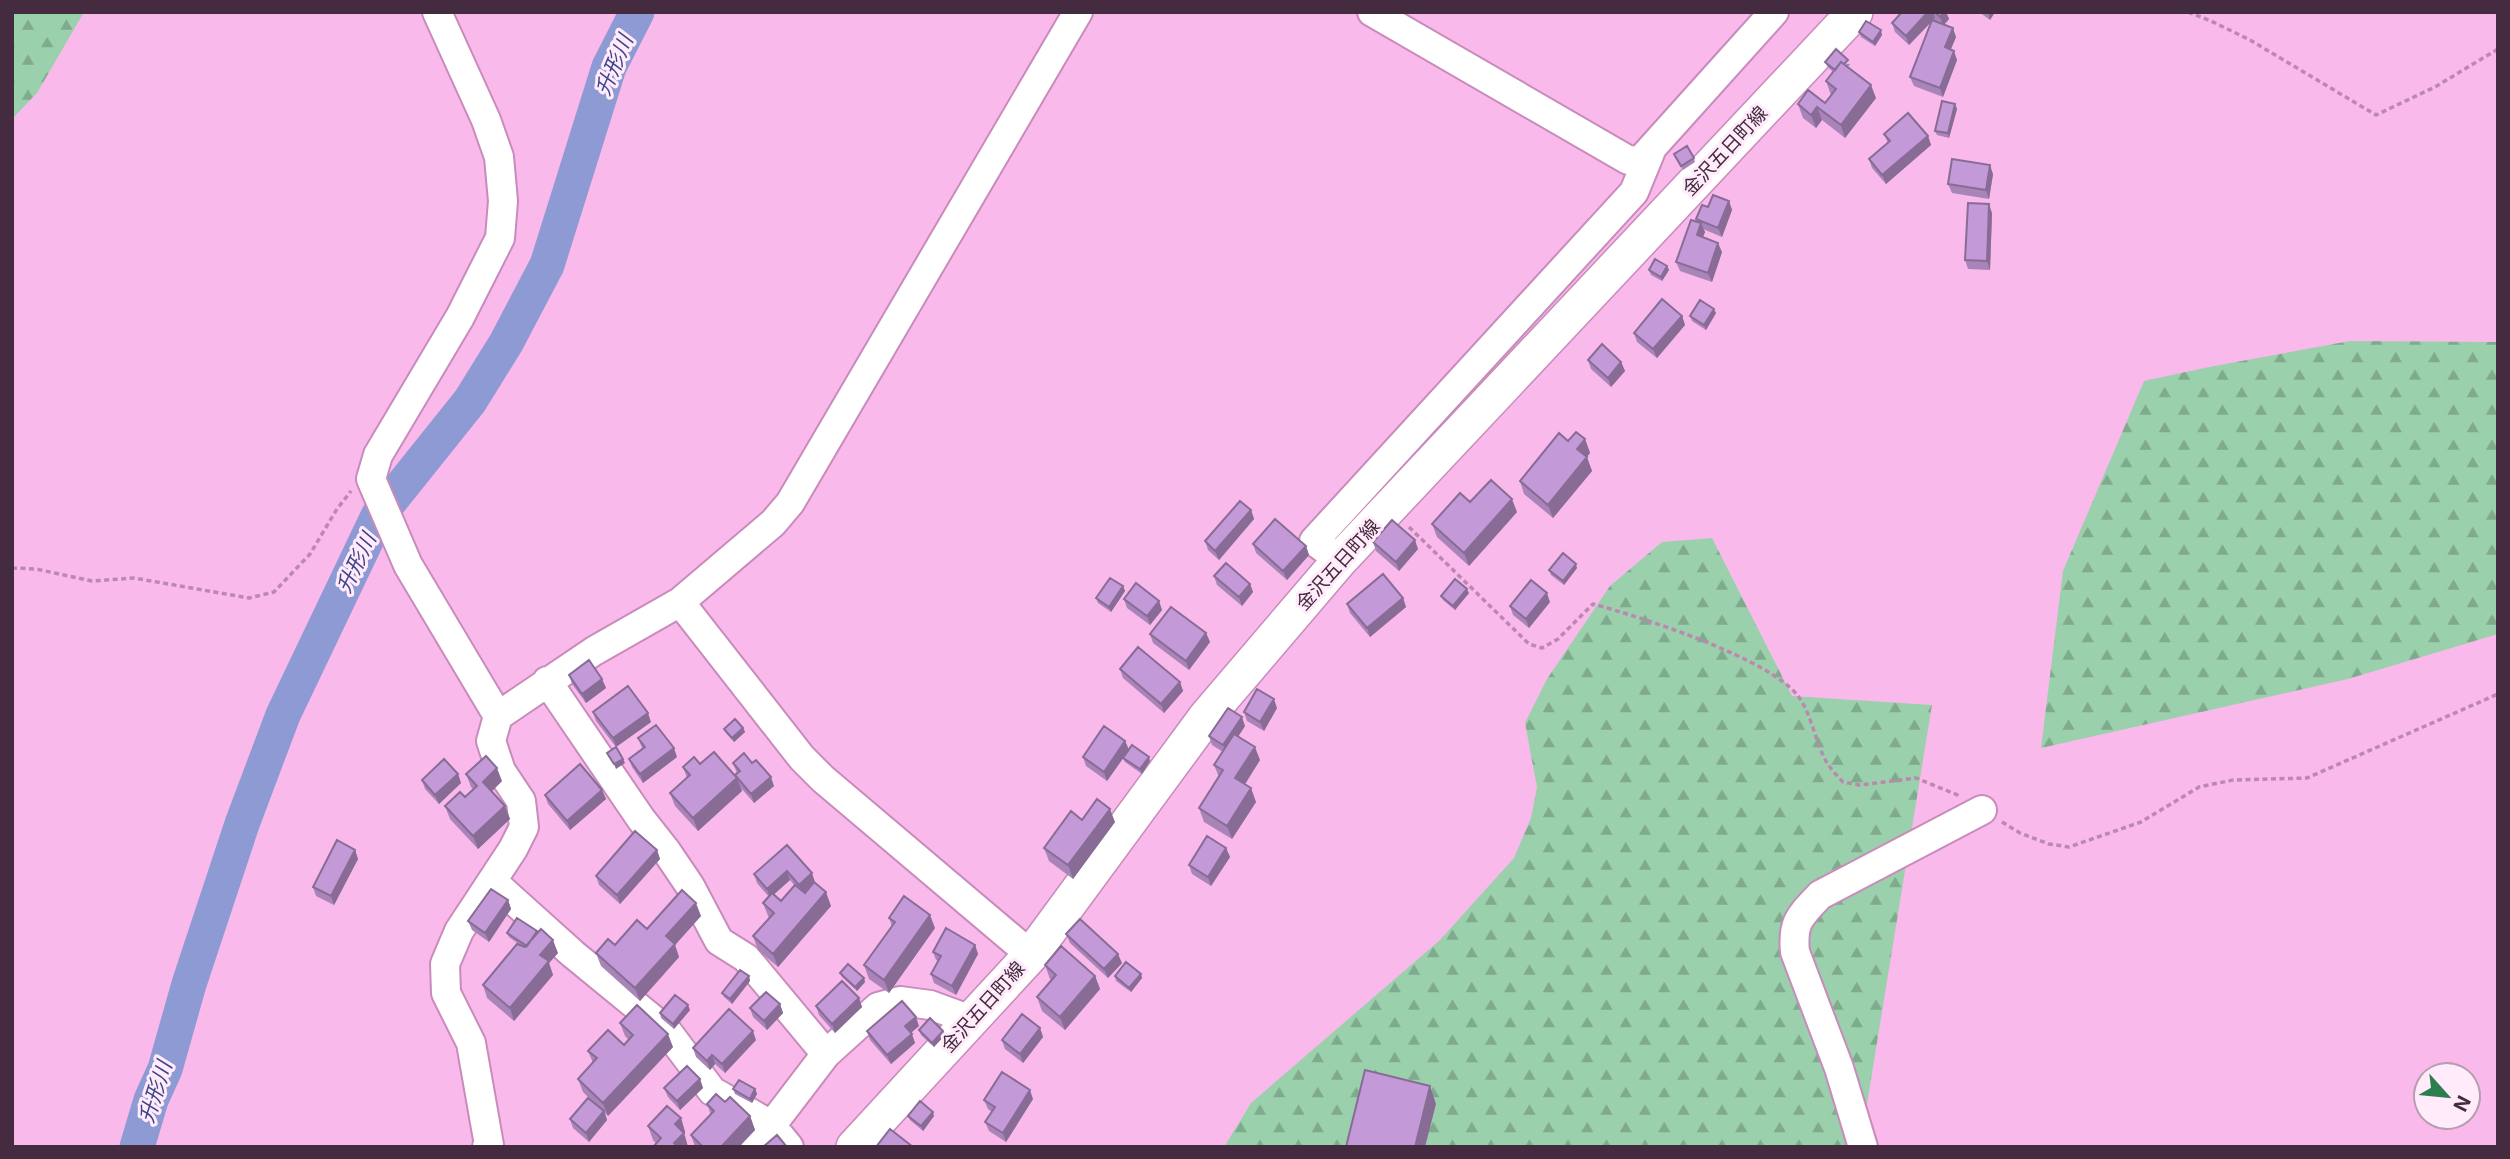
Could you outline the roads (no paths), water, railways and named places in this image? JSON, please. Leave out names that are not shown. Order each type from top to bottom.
[{"type":"main road","name":"金沢五日町線","points":[[854,1147],[1031,955],[1206,716],[1340,560],[1855,12]]},
{"type":"street","points":[[437,12],[486,120],[499,157],[503,201],[500,238],[460,317],[362,483],[498,716]]},
{"type":"street","points":[[490,1146],[471,1043],[446,993],[445,964],[459,931],[513,849],[524,827],[521,802],[502,771],[491,741],[498,716],[594,651],[680,602],[773,523],[790,503],[1078,12]]},
{"type":"street","points":[[1372,12],[1628,160],[1640,162],[1774,12]]},
{"type":"street","points":[[1340,560],[1314,541],[1634,192],[1650,153]]},
{"type":"street","points":[[680,602],[802,758],[823,779],[1031,955]]},
{"type":"street","points":[[547,681],[690,886],[719,941],[746,958],[826,1054]]},
{"type":"street","points":[[1863,1147],[1839,1068],[1795,952],[1793,934],[1801,915],[1820,895],[1982,810]]},
{"type":"street","points":[[492,881],[573,954],[667,1031],[712,1091],[763,1136],[789,1147]]},
{"type":"street","points":[[763,1136],[826,1054],[878,1007],[900,1001],[930,1005],[971,1020]]},
{"type":"waterway","name":"升形川","points":[[137,1147],[151,1100],[165,1069],[189,984],[242,824],[283,715],[378,516],[470,401],[506,343],[547,265],[609,67],[637,12]]}]
